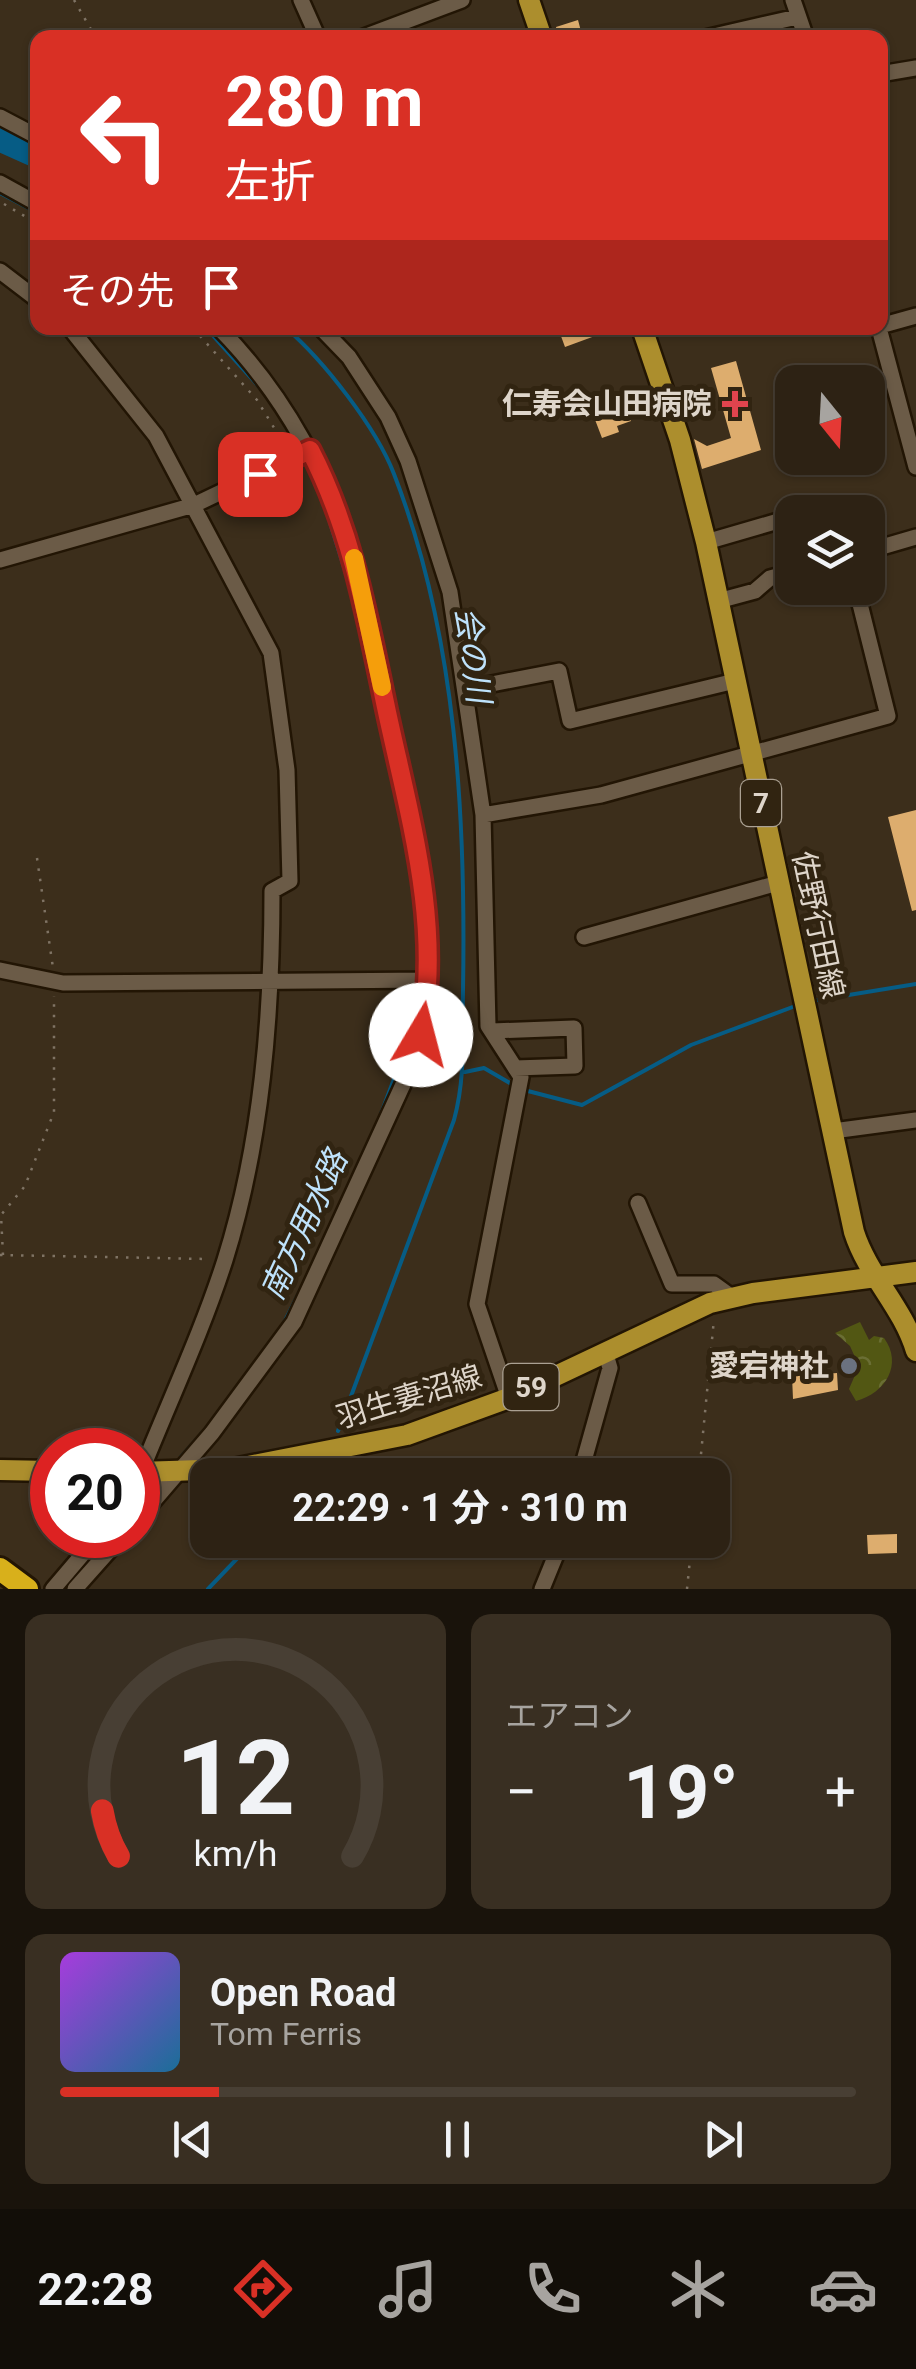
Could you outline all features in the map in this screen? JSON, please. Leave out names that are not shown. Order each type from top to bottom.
[{"type":"highway","points":[[0,1568],[27,1589]]},
{"type":"main road","points":[[529,0],[539,30]]},
{"type":"main road","name":"佐野行田線","points":[[644,335],[680,440],[706,542],[854,1232],[877,1278],[908,1323],[916,1351]]},
{"type":"main road","name":"羽生妻沼線","points":[[160,1474],[233,1470],[407,1435],[509,1398],[710,1304],[732,1297],[916,1272]]},
{"type":"main road","points":[[0,1470],[30,1471]]},
{"type":"street","points":[[301,0],[314,30]]},
{"type":"street","points":[[381,30],[462,0]]},
{"type":"street","points":[[793,0],[803,30]]},
{"type":"street","points":[[740,30],[798,17]]},
{"type":"street","points":[[888,73],[916,68]]},
{"type":"street","points":[[0,117],[30,134]]},
{"type":"street","points":[[0,183],[30,200]]},
{"type":"street","points":[[0,271],[30,294]]},
{"type":"street","points":[[888,324],[916,316]]},
{"type":"street","points":[[76,335],[156,436],[271,653],[287,770],[290,882],[272,892],[272,983],[252,1146],[224,1260],[160,1429]]},
{"type":"street","points":[[160,1494],[257,1376],[316,1278],[411,1067],[421,1035],[429,980],[427,900],[357,568],[310,450],[283,405],[228,335]]},
{"type":"street","points":[[328,335],[349,357],[388,418],[408,461],[450,592],[483,815],[488,1026],[521,1077],[478,1304],[509,1398]]},
{"type":"street","points":[[882,335],[910,424],[916,467]]},
{"type":"street","points":[[0,560],[194,506],[310,450]]},
{"type":"street","points":[[706,542],[775,523]]},
{"type":"street","points":[[885,546],[916,537]]},
{"type":"street","points":[[718,600],[755,591],[775,577]]},
{"type":"street","points":[[483,815],[600,795],[888,716],[860,605]]},
{"type":"street","points":[[466,690],[559,671],[570,721],[735,681]]},
{"type":"street","points":[[584,937],[778,883]]},
{"type":"street","points":[[0,970],[54,981],[429,980]]},
{"type":"street","points":[[492,1031],[574,1028],[575,1066],[515,1068]]},
{"type":"street","points":[[833,1131],[916,1120]]},
{"type":"street","points":[[638,1203],[672,1284],[714,1284],[732,1297]]},
{"type":"street","points":[[585,1458],[610,1368],[605,1351]]},
{"type":"street","points":[[54,1589],[80,1558]]},
{"type":"street","points":[[74,1589],[102,1558]]},
{"type":"street","points":[[542,1589],[555,1558]]},
{"type":"path","points":[[74,0],[91,30]]},
{"type":"path","points":[[0,201],[30,219]]},
{"type":"path","points":[[199,335],[257,400],[293,458]]},
{"type":"path","points":[[37,858],[54,981],[54,1112],[25,1186],[1,1215],[2,1255],[224,1260]]},
{"type":"path","points":[[701,1458],[714,1320],[710,1304]]},
{"type":"path","points":[[687,1589],[690,1558]]},
{"type":"green space","points":[[860,1322],[869,1340],[874,1336],[884,1338],[892,1358],[883,1384],[856,1401],[849,1389],[859,1366],[850,1346],[835,1333]]},
{"type":"building","points":[[578,20],[581,30],[557,30]]},
{"type":"building","points":[[561,335],[598,335],[565,347]]},
{"type":"building","points":[[736,361],[761,450],[702,469],[694,439],[707,446],[731,438],[711,368]]},
{"type":"building","points":[[625,406],[631,421],[617,426],[619,432],[602,438],[594,417]]},
{"type":"building","points":[[916,810],[916,910],[912,911],[888,817]]},
{"type":"building","points":[[798,1350],[810,1350],[811,1375],[837,1373],[838,1390],[793,1399],[792,1376],[799,1376]]},
{"type":"building","points":[[897,1534],[897,1553],[868,1554],[867,1535]]},
{"type":"waterway","name":"会の川","points":[[0,139],[30,152]]},
{"type":"waterway","name":"南方用水路","points":[[0,193],[30,209]]},
{"type":"waterway","name":"南方用水路","points":[[212,335],[262,390]]},
{"type":"waterway","name":"会の川","points":[[294,335],[332,376],[375,436],[394,474],[415,536],[444,663],[462,860],[463,1056],[458,1104],[338,1431]]},
{"type":"waterway","name":"南方用水路","points":[[322,497],[361,622]]},
{"type":"waterway","name":"南方用水路","points":[[369,660],[389,754]]},
{"type":"waterway","name":"南方用水路","points":[[393,773],[420,919],[420,971]]},
{"type":"waterway","points":[[812,1001],[916,984]]},
{"type":"waterway","points":[[524,1090],[582,1105],[691,1045],[798,1005]]},
{"type":"waterway","name":"南方用水路","points":[[381,1114],[414,1025]]},
{"type":"waterway","points":[[465,1072],[484,1068],[515,1086]]},
{"type":"waterway","name":"南方用水路","points":[[282,1327],[302,1287]]},
{"type":"waterway","name":"南方用水路","points":[[181,1457],[211,1423]]},
{"type":"waterway","name":"南方用水路","points":[[72,1578],[90,1558]]},
{"type":"waterway","name":"会の川","points":[[208,1589],[238,1558]]},
{"type":"slow traffic","points":[[354,558],[382,687]]},
{"type":"place","name":"仁寿会山田病院","points":[[735,404]]},
{"type":"place","name":"愛宕神社","points":[[849,1366]]},
{"type":"route","points":[[260,474],[310,450],[342,520],[357,568],[427,900],[429,980],[421,1035]]}]
